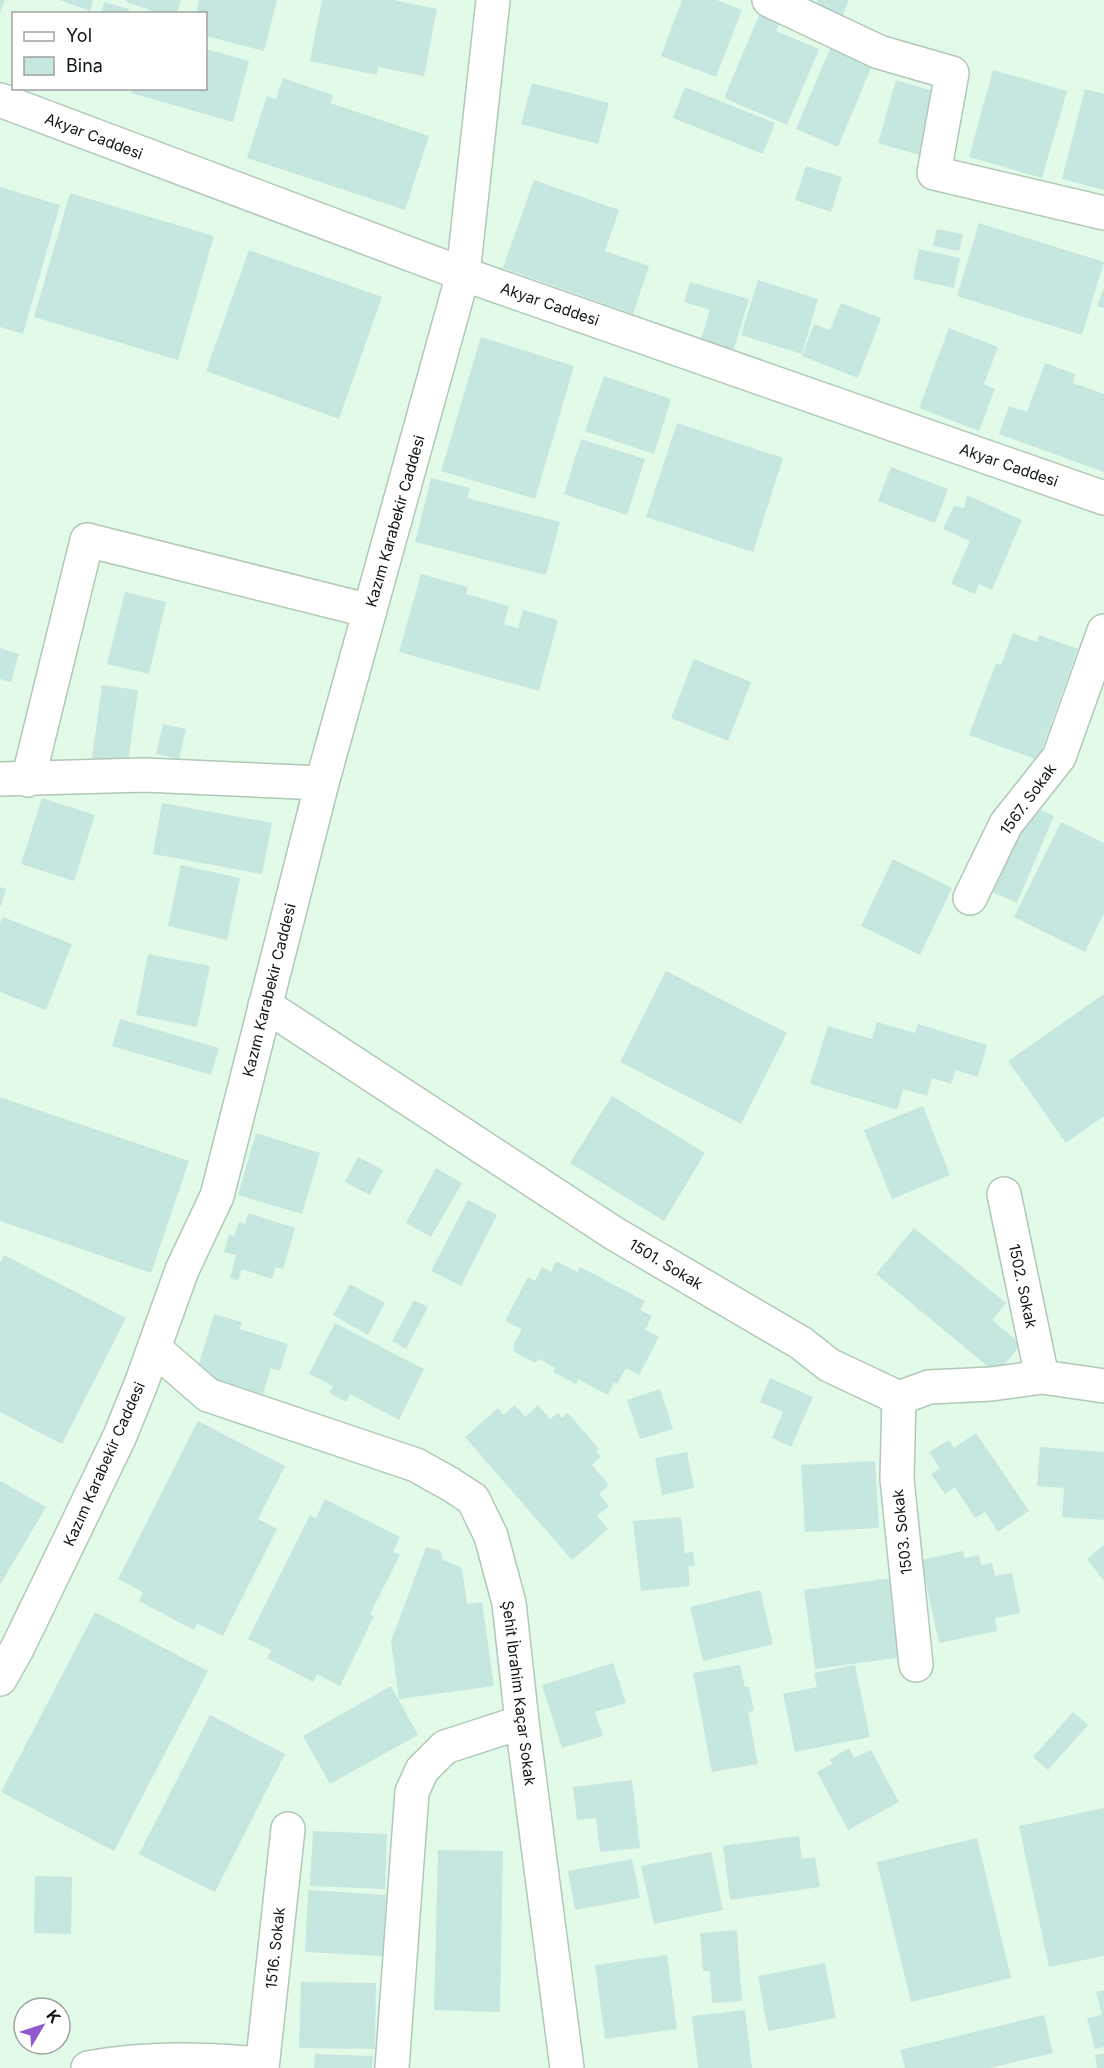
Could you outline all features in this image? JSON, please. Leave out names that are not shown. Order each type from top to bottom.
[{"type":"street","name":"Kazım Karabekir Caddesi","points":[[0,1679],[18,1649],[119,1438],[182,1270],[217,1196],[322,783],[463,274],[493,0]]},
{"type":"street","points":[[769,0],[879,52],[952,73],[934,173],[1104,213]]},
{"type":"street","name":"Akyar Caddesi","points":[[0,100],[463,274],[1104,498]]},
{"type":"street","points":[[322,783],[144,775],[14,779],[87,540],[370,611]]},
{"type":"street","name":"1567. Sokak","points":[[970,898],[1006,824],[1059,757],[1104,631]]},
{"type":"street","name":"1501. Sokak","points":[[265,1005],[615,1234],[801,1343],[829,1365],[899,1398]]},
{"type":"street","name":"1502. Sokak","points":[[1004,1194],[1042,1377]]},
{"type":"street","name":"Şehit İbrahim Kaçar Sokak","points":[[154,1348],[208,1395],[416,1465],[473,1499],[491,1536],[509,1603],[522,1722],[567,2068]]},
{"type":"street","points":[[899,1398],[929,1387],[991,1384],[1042,1377],[1104,1386]]},
{"type":"street","name":"1503. Sokak","points":[[899,1398],[897,1479],[916,1665]]},
{"type":"street","points":[[392,2068],[412,1792],[422,1770],[445,1747],[522,1722]]},
{"type":"street","name":"1516. Sokak","points":[[262,2066],[288,1829]]},
{"type":"street","points":[[88,2068],[152,2060],[201,2059],[262,2066]]},
{"type":"building","points":[[0,0],[5,0],[0,13]]},
{"type":"building","points":[[59,0],[93,0],[90,11]]},
{"type":"building","points":[[127,0],[181,0],[177,12],[155,12],[126,2]]},
{"type":"building","points":[[199,0],[277,0],[264,51],[207,36],[207,12],[196,12]]},
{"type":"building","points":[[322,0],[394,0],[437,9],[424,76],[378,67],[377,75],[310,61]]},
{"type":"building","points":[[682,0],[717,0],[742,10],[716,77],[661,56]]},
{"type":"building","points":[[818,0],[849,0],[842,17],[816,5]]},
{"type":"building","points":[[104,2],[129,9],[128,12],[102,12]]},
{"type":"building","points":[[760,13],[780,21],[776,31],[819,49],[787,125],[724,98]]},
{"type":"building","points":[[831,46],[873,63],[838,147],[796,129]]},
{"type":"building","points":[[207,49],[249,61],[233,122],[131,93],[132,90],[207,90]]},
{"type":"building","points":[[993,70],[1067,91],[1042,178],[969,157]]},
{"type":"building","points":[[283,78],[333,95],[330,103],[429,136],[405,210],[247,158],[267,96],[276,99]]},
{"type":"building","points":[[896,80],[937,92],[919,155],[878,143]]},
{"type":"building","points":[[532,83],[609,103],[598,144],[521,124]]},
{"type":"building","points":[[685,87],[775,123],[763,154],[673,118]]},
{"type":"building","points":[[1085,89],[1104,94],[1104,190],[1062,179]]},
{"type":"building","points":[[806,166],[842,177],[831,212],[795,200]]},
{"type":"building","points":[[534,180],[619,210],[605,251],[649,266],[633,314],[503,268]]},
{"type":"building","points":[[0,187],[60,205],[23,334],[0,327]]},
{"type":"building","points":[[70,193],[214,236],[178,360],[34,317]]},
{"type":"building","points":[[979,223],[1104,262],[1082,335],[957,296]]},
{"type":"building","points":[[937,229],[963,234],[959,251],[933,246]]},
{"type":"building","points":[[919,249],[960,258],[954,288],[913,279]]},
{"type":"building","points":[[249,250],[382,297],[339,419],[206,371]]},
{"type":"building","points":[[758,280],[818,299],[802,354],[741,335]]},
{"type":"building","points":[[690,282],[749,299],[733,352],[700,342],[710,310],[684,302]]},
{"type":"building","points":[[1104,288],[1104,308],[1097,306]]},
{"type":"building","points":[[841,303],[881,318],[858,378],[802,356],[814,324],[830,330]]},
{"type":"building","points":[[949,328],[998,347],[984,384],[995,389],[979,431],[919,408]]},
{"type":"building","points":[[481,337],[574,366],[535,499],[441,471]]},
{"type":"building","points":[[1045,363],[1075,374],[1073,383],[1104,394],[1104,472],[999,434],[1009,406],[1027,412]]},
{"type":"building","points":[[604,376],[671,399],[654,454],[585,431]]},
{"type":"building","points":[[677,423],[783,458],[753,552],[646,517]]},
{"type":"building","points":[[581,439],[645,459],[627,515],[564,494]]},
{"type":"building","points":[[891,467],[948,489],[935,523],[878,501]]},
{"type":"building","points":[[431,478],[470,488],[467,498],[560,522],[546,575],[415,542]]},
{"type":"building","points":[[967,495],[1022,520],[992,590],[979,584],[975,594],[951,584],[970,541],[943,529],[954,506],[964,508]]},
{"type":"building","points":[[421,574],[468,587],[466,594],[509,606],[504,624],[518,628],[523,610],[558,620],[539,691],[399,652]]},
{"type":"building","points":[[125,592],[166,602],[149,674],[107,664]]},
{"type":"building","points":[[1013,633],[1037,642],[1039,635],[1078,649],[1038,760],[969,735],[996,663],[1001,665]]},
{"type":"building","points":[[0,648],[19,654],[11,682],[0,679]]},
{"type":"building","points":[[694,659],[751,682],[728,741],[671,718]]},
{"type":"building","points":[[102,685],[138,690],[128,762],[92,758]]},
{"type":"building","points":[[163,724],[186,729],[179,759],[156,754]]},
{"type":"building","points":[[42,798],[95,815],[74,881],[21,864]]},
{"type":"building","points":[[162,803],[272,823],[262,874],[153,854]]},
{"type":"building","points":[[1027,804],[1054,816],[1017,903],[990,891]]},
{"type":"building","points":[[1061,822],[1104,843],[1104,913],[1085,952],[1014,917]]},
{"type":"building","points":[[893,859],[952,888],[920,955],[861,926]]},
{"type":"building","points":[[181,865],[240,878],[227,940],[168,926]]},
{"type":"building","points":[[0,887],[6,889],[1,906],[0,906]]},
{"type":"building","points":[[3,917],[72,944],[46,1010],[0,992],[0,923]]},
{"type":"building","points":[[148,954],[210,966],[197,1027],[136,1015]]},
{"type":"building","points":[[666,971],[787,1033],[741,1124],[620,1062]]},
{"type":"building","points":[[1104,994],[1104,1116],[1066,1143],[1008,1061]]},
{"type":"building","points":[[120,1019],[219,1048],[211,1075],[112,1046]]},
{"type":"building","points":[[877,1022],[915,1033],[918,1024],[987,1045],[978,1077],[956,1070],[951,1084],[932,1078],[927,1096],[903,1089],[897,1110],[810,1084],[828,1026],[872,1039]]},
{"type":"building","points":[[612,1096],[705,1153],[664,1221],[570,1163]]},
{"type":"building","points":[[0,1097],[189,1161],[151,1273],[0,1221]]},
{"type":"building","points":[[923,1106],[950,1175],[892,1199],[864,1130]]},
{"type":"building","points":[[256,1133],[320,1153],[302,1214],[238,1195]]},
{"type":"building","points":[[358,1157],[383,1170],[370,1195],[345,1182]]},
{"type":"building","points":[[436,1168],[462,1183],[431,1237],[406,1223]]},
{"type":"building","points":[[468,1200],[497,1215],[461,1286],[431,1271]]},
{"type":"building","points":[[248,1213],[295,1228],[283,1269],[276,1267],[272,1279],[242,1269],[238,1281],[230,1278],[236,1255],[224,1252],[229,1235],[234,1236],[239,1222],[245,1224]]},
{"type":"building","points":[[914,1228],[1006,1303],[992,1320],[1021,1344],[997,1374],[876,1274]]},
{"type":"building","points":[[4,1255],[126,1318],[62,1444],[0,1412],[0,1263]]},
{"type":"building","points":[[556,1261],[577,1272],[580,1267],[645,1301],[640,1310],[652,1316],[645,1330],[659,1337],[639,1375],[626,1368],[617,1384],[614,1382],[608,1395],[578,1379],[576,1384],[553,1372],[555,1368],[539,1359],[535,1363],[513,1351],[515,1346],[513,1346],[522,1329],[505,1321],[528,1277],[535,1281],[542,1267],[551,1272]]},
{"type":"building","points":[[350,1284],[385,1303],[368,1335],[333,1315]]},
{"type":"building","points":[[414,1300],[428,1307],[406,1349],[392,1341]]},
{"type":"building","points":[[214,1314],[242,1322],[240,1329],[288,1344],[280,1371],[271,1368],[263,1394],[196,1374]]},
{"type":"building","points":[[335,1323],[424,1369],[399,1420],[350,1394],[346,1402],[329,1393],[333,1386],[309,1374]]},
{"type":"building","points":[[770,1378],[813,1397],[791,1447],[772,1438],[783,1412],[760,1402]]},
{"type":"building","points":[[660,1389],[673,1429],[640,1439],[627,1400]]},
{"type":"building","points":[[515,1405],[525,1417],[538,1405],[550,1419],[558,1413],[562,1418],[568,1413],[599,1449],[596,1451],[601,1457],[592,1465],[609,1485],[599,1494],[609,1506],[597,1516],[608,1529],[572,1560],[465,1437],[498,1408],[503,1415]]},
{"type":"building","points":[[198,1421],[285,1466],[258,1519],[277,1529],[223,1636],[197,1623],[194,1630],[139,1601],[143,1592],[118,1579]]},
{"type":"building","points":[[976,1433],[1029,1511],[998,1532],[985,1512],[975,1518],[955,1487],[945,1494],[931,1474],[940,1468],[929,1452],[949,1440],[954,1448]]},
{"type":"building","points":[[1040,1447],[1104,1452],[1104,1520],[1062,1517],[1064,1488],[1037,1486]]},
{"type":"building","points":[[687,1452],[694,1488],[662,1495],[655,1458]]},
{"type":"building","points":[[875,1461],[879,1528],[805,1532],[801,1465]]},
{"type":"building","points":[[0,1481],[46,1507],[0,1585]]},
{"type":"building","points":[[325,1499],[400,1537],[393,1552],[400,1555],[370,1614],[374,1616],[340,1686],[317,1674],[313,1682],[267,1658],[271,1650],[248,1639],[310,1515],[316,1518]]},
{"type":"building","points":[[681,1517],[685,1553],[693,1552],[695,1566],[688,1566],[690,1586],[641,1591],[633,1521]]},
{"type":"building","points":[[1104,1545],[1104,1581],[1087,1559]]},
{"type":"building","points":[[426,1547],[441,1551],[442,1559],[462,1568],[467,1604],[482,1602],[494,1686],[399,1699],[391,1641]]},
{"type":"building","points":[[963,1551],[965,1558],[979,1555],[981,1565],[992,1563],[995,1576],[1012,1573],[1020,1613],[995,1618],[997,1631],[939,1643],[921,1560]]},
{"type":"building","points":[[892,1578],[903,1657],[815,1669],[804,1590]]},
{"type":"building","points":[[760,1590],[773,1644],[703,1661],[690,1607]]},
{"type":"building","points":[[95,1612],[208,1671],[114,1851],[1,1792]]},
{"type":"building","points":[[613,1663],[626,1703],[595,1712],[603,1736],[562,1748],[542,1685]]},
{"type":"building","points":[[740,1665],[745,1687],[749,1687],[754,1711],[748,1712],[758,1764],[712,1772],[693,1673]]},
{"type":"building","points":[[855,1665],[870,1737],[795,1752],[783,1694],[817,1687],[814,1673]]},
{"type":"building","points":[[391,1686],[418,1735],[330,1784],[303,1736]]},
{"type":"building","points":[[1073,1712],[1088,1725],[1048,1770],[1033,1757]]},
{"type":"building","points":[[210,1715],[285,1754],[215,1892],[139,1854]]},
{"type":"building","points":[[849,1748],[854,1758],[871,1750],[899,1802],[848,1830],[817,1772],[832,1764],[830,1759]]},
{"type":"building","points":[[632,1780],[640,1848],[600,1852],[596,1818],[577,1820],[573,1787]]},
{"type":"building","points":[[1104,1808],[1104,1956],[1049,1967],[1019,1826]]},
{"type":"building","points":[[313,1831],[387,1834],[385,1889],[310,1886]]},
{"type":"building","points":[[799,1836],[802,1859],[815,1857],[820,1887],[730,1900],[723,1846]]},
{"type":"building","points":[[977,1838],[1011,1978],[911,2002],[877,1862]]},
{"type":"building","points":[[438,1850],[503,1851],[500,2012],[434,2010]]},
{"type":"building","points":[[711,1852],[723,1910],[654,1924],[641,1866]]},
{"type":"building","points":[[632,1859],[640,1898],[575,1910],[568,1871]]},
{"type":"building","points":[[35,1876],[72,1877],[71,1934],[34,1933]]},
{"type":"building","points":[[308,1890],[386,1895],[383,1956],[305,1952]]},
{"type":"building","points":[[737,1930],[742,2001],[712,2003],[710,1971],[703,1971],[700,1933]]},
{"type":"building","points":[[667,1955],[677,2029],[605,2039],[595,1965]]},
{"type":"building","points":[[825,1963],[836,2018],[768,2031],[758,1976]]},
{"type":"building","points":[[301,1982],[376,1983],[375,2049],[299,2048]]},
{"type":"building","points":[[1104,1990],[1104,2047],[1095,2049],[1087,2018],[1102,2015],[1096,1992]]},
{"type":"building","points":[[745,2010],[752,2068],[698,2068],[692,2016]]},
{"type":"building","points":[[1044,2015],[1053,2053],[990,2068],[905,2068],[900,2050]]},
{"type":"building","points":[[1104,2053],[1104,2068],[1097,2068],[1095,2055]]},
{"type":"building","points":[[315,2054],[373,2056],[372,2068],[314,2068]]}]
